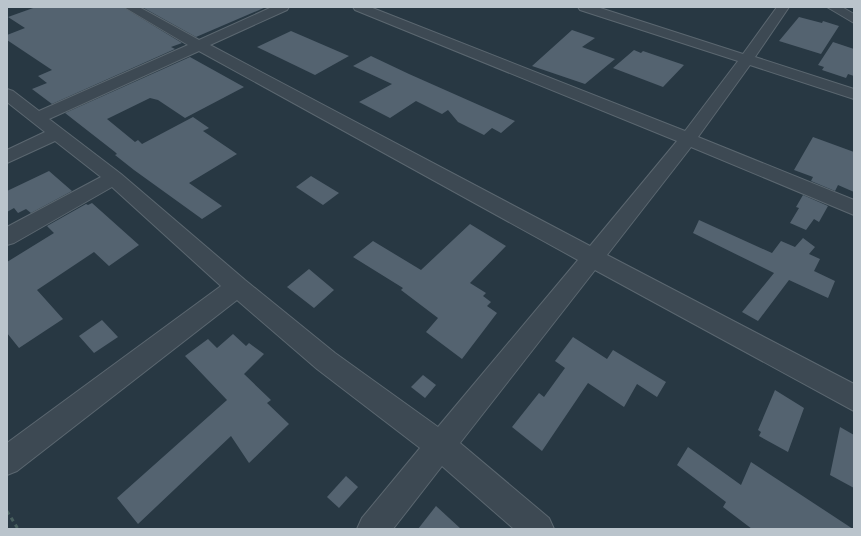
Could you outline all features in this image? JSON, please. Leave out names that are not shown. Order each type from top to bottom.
[{"type":"street","points":[[130,7],[199,46],[854,398]]},
{"type":"street","points":[[38,118],[282,7]]},
{"type":"street","points":[[359,7],[688,139],[854,208]]},
{"type":"street","points":[[584,7],[854,94]]},
{"type":"street","points":[[373,529],[688,139],[748,59],[783,7]]},
{"type":"street","points":[[833,7],[854,19]]},
{"type":"street","points":[[7,94],[114,178],[238,287],[326,361],[441,446],[538,529]]},
{"type":"street","points":[[7,157],[58,133]]},
{"type":"street","points":[[7,237],[114,178]]},
{"type":"street","points":[[7,461],[238,287]]},
{"type":"path","points":[[7,511],[18,529]]},
{"type":"building","points":[[36,7],[123,7],[182,43],[171,47],[175,49],[52,104],[32,89],[47,83],[38,76],[52,70],[7,40],[7,35],[25,28],[8,17]]},
{"type":"building","points":[[142,7],[266,7],[196,37]]},
{"type":"building","points":[[799,17],[822,23],[823,21],[839,26],[821,54],[779,41]]},
{"type":"building","points":[[572,30],[595,38],[582,47],[615,59],[585,84],[532,66]]},
{"type":"building","points":[[291,31],[349,56],[315,75],[257,47]]},
{"type":"building","points":[[833,42],[854,49],[854,76],[848,74],[846,78],[822,70],[824,67],[818,65]]},
{"type":"building","points":[[634,50],[641,53],[643,51],[684,65],[663,87],[613,68]]},
{"type":"building","points":[[371,56],[515,121],[501,133],[492,128],[484,135],[458,122],[448,110],[442,114],[416,101],[390,118],[359,102],[392,84],[353,66]]},
{"type":"building","points":[[190,57],[244,87],[185,118],[158,100],[150,98],[107,119],[135,142],[138,140],[142,144],[193,117],[209,128],[203,131],[237,154],[189,183],[222,206],[202,219],[134,170],[115,155],[117,154],[115,152],[65,113]]},
{"type":"building","points":[[813,137],[854,152],[854,192],[838,185],[835,191],[811,181],[813,177],[794,170]]},
{"type":"building","points":[[49,171],[72,191],[31,213],[26,209],[18,213],[14,208],[7,212],[7,191]]},
{"type":"building","points":[[311,176],[339,193],[323,205],[296,187]]},
{"type":"building","points":[[803,195],[828,206],[819,222],[814,219],[806,230],[790,223],[799,208],[796,207]]},
{"type":"building","points":[[92,203],[139,245],[109,266],[94,252],[37,290],[63,319],[19,348],[7,333],[7,262],[54,233],[47,226],[86,204],[88,205]]},
{"type":"building","points":[[699,220],[772,253],[781,241],[795,247],[803,238],[815,247],[809,254],[820,259],[814,271],[835,281],[828,298],[789,280],[758,321],[742,312],[774,273],[693,233]]},
{"type":"building","points":[[470,224],[506,246],[470,283],[486,293],[483,296],[491,302],[487,306],[497,313],[462,359],[426,332],[438,318],[401,290],[403,288],[353,257],[373,241],[421,270]]},
{"type":"building","points":[[309,269],[334,290],[314,308],[287,287]]},
{"type":"building","points":[[102,320],[118,337],[94,353],[79,336]]},
{"type":"building","points":[[233,334],[246,346],[249,343],[264,354],[244,374],[271,400],[267,403],[289,424],[249,463],[231,436],[138,524],[117,498],[227,400],[185,356],[208,339],[217,348]]},
{"type":"building","points":[[573,337],[607,359],[613,350],[666,382],[657,397],[637,384],[624,407],[588,383],[542,451],[512,427],[539,393],[544,397],[565,368],[555,361]]},
{"type":"building","points":[[423,375],[436,385],[425,398],[411,387]]},
{"type":"building","points":[[775,390],[804,408],[788,452],[759,436],[761,432],[758,430]]},
{"type":"building","points":[[840,427],[854,435],[854,488],[830,475]]},
{"type":"building","points":[[688,447],[741,485],[751,462],[853,529],[752,529],[723,507],[726,502],[677,465]]},
{"type":"building","points":[[346,476],[358,487],[339,508],[327,497]]},
{"type":"building","points":[[436,506],[461,529],[418,529]]}]
